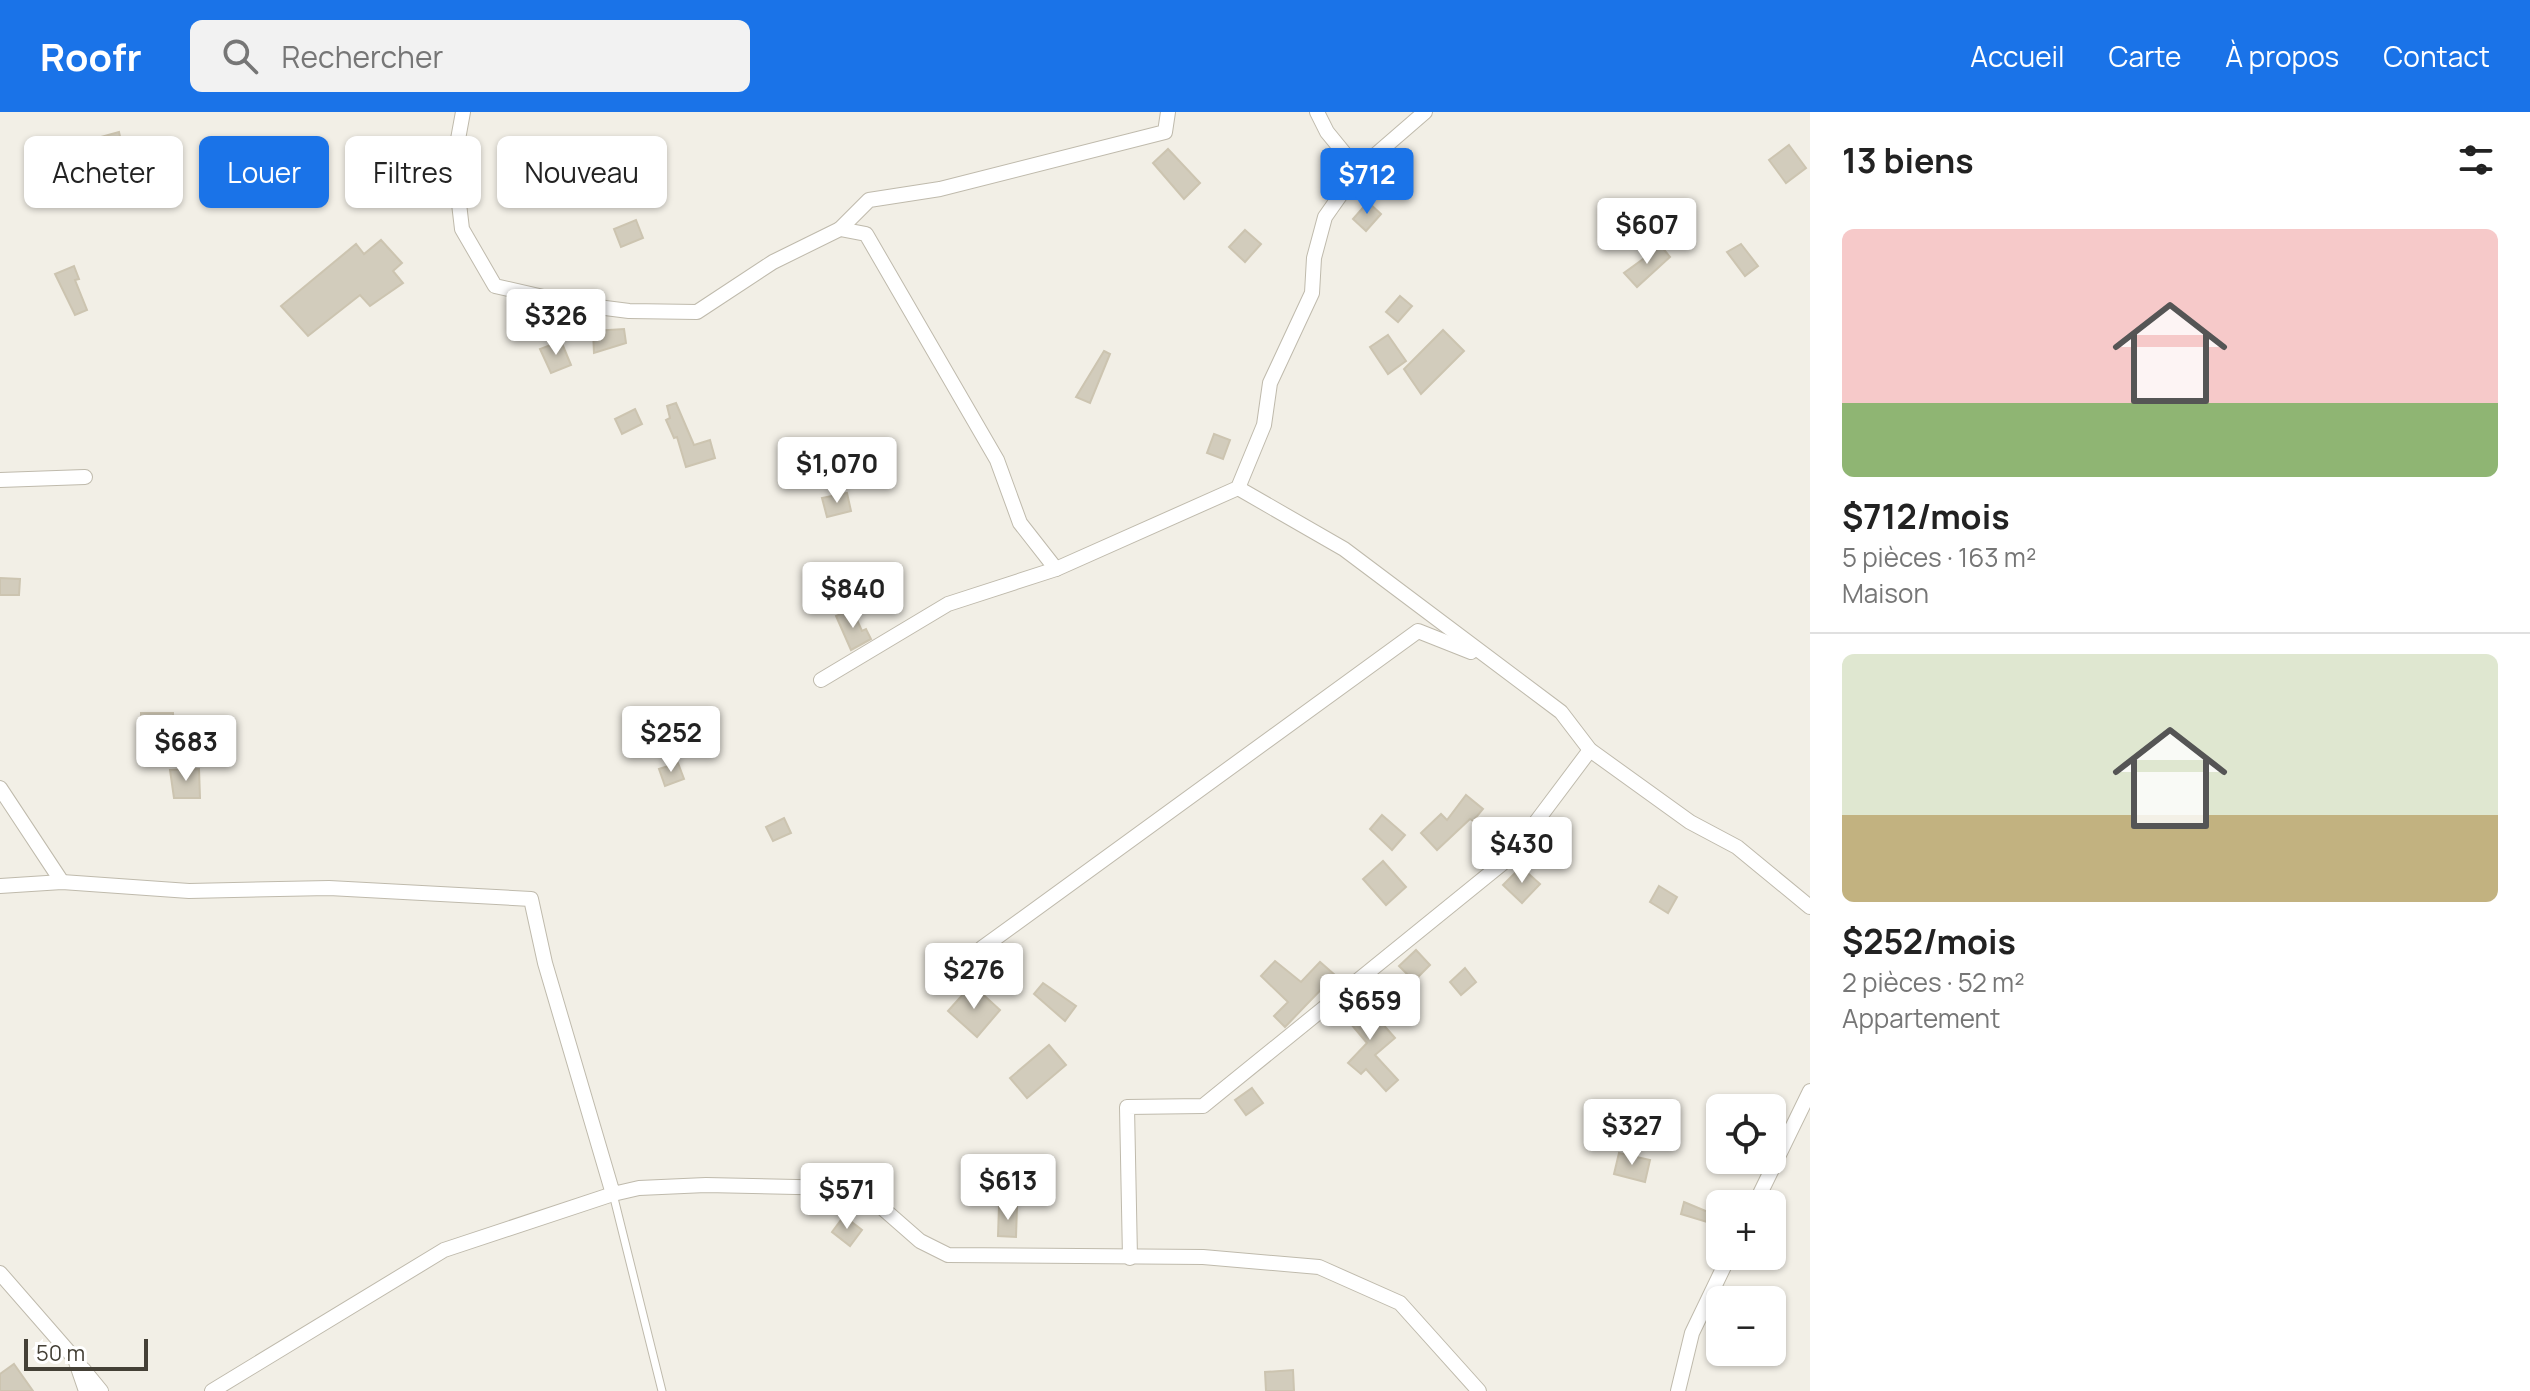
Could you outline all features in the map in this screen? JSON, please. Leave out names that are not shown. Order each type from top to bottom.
[{"type":"street","points":[[463,112],[454,161],[462,229],[495,286],[587,306],[697,312],[773,262],[840,229],[869,200],[940,189],[1165,132],[1168,112]]},
{"type":"street","points":[[1317,112],[1327,132],[1358,170]]},
{"type":"street","points":[[821,680],[948,604],[1056,569],[1238,488],[1264,425],[1270,383],[1312,293],[1314,258],[1325,217],[1358,170],[1425,112]]},
{"type":"street","points":[[840,229],[866,234],[887,267],[997,460],[1020,523],[1056,569]]},
{"type":"street","points":[[0,480],[85,477]]},
{"type":"street","points":[[1238,488],[1344,549],[1561,712],[1590,750],[1690,822],[1737,847],[1810,907]]},
{"type":"street","points":[[991,975],[982,948],[1418,631],[1486,658]]},
{"type":"street","points":[[1130,1258],[1127,1107],[1203,1106],[1509,858],[1590,750]]},
{"type":"street","points":[[0,788],[62,882]]},
{"type":"street","points":[[0,886],[62,882],[189,891],[329,888],[531,899],[545,963],[613,1194]]},
{"type":"street","points":[[1762,1190],[1810,1091]]},
{"type":"street","points":[[212,1391],[444,1250],[613,1194],[639,1188],[706,1185],[842,1188],[872,1199],[920,1241],[948,1255],[1203,1257],[1319,1267],[1400,1303],[1479,1391]]},
{"type":"street","points":[[1678,1391],[1692,1333],[1722,1270]]},
{"type":"street","points":[[0,1273],[101,1391]]},
{"type":"street","points":[[75,1359],[86,1391]]},
{"type":"lane","points":[[613,1194],[662,1391]]},
{"type":"building","points":[[1789,145],[1806,168],[1786,183],[1769,160]]},
{"type":"building","points":[[1168,149],[1200,183],[1184,199],[1153,163]]},
{"type":"building","points":[[1368,202],[1381,214],[1366,231],[1353,219]]},
{"type":"building","points":[[636,220],[643,238],[621,247],[614,229]]},
{"type":"building","points":[[1245,230],[1261,244],[1245,262],[1229,247]]},
{"type":"building","points":[[381,240],[402,263],[393,271],[403,283],[370,306],[360,295],[308,336],[281,306],[356,244],[364,254]]},
{"type":"building","points":[[1741,244],[1758,266],[1745,276],[1727,252]]},
{"type":"building","points":[[1661,246],[1670,257],[1637,287],[1624,273]]},
{"type":"building","points":[[74,266],[79,279],[75,280],[87,310],[75,315],[55,274]]},
{"type":"building","points":[[1400,296],[1412,306],[1398,322],[1386,312]]},
{"type":"building","points":[[624,329],[626,343],[594,353],[593,331]]},
{"type":"building","points":[[1443,330],[1464,351],[1421,394],[1404,369]]},
{"type":"building","points":[[1388,335],[1406,361],[1388,374],[1370,347]]},
{"type":"building","points":[[561,341],[571,365],[551,373],[540,349]]},
{"type":"building","points":[[1104,351],[1110,354],[1090,403],[1076,397]]},
{"type":"building","points":[[676,403],[694,445],[710,440],[715,458],[686,467],[677,437],[674,438],[666,420],[670,418],[667,406]]},
{"type":"building","points":[[635,409],[642,424],[622,434],[615,419]]},
{"type":"building","points":[[1214,434],[1230,440],[1223,459],[1207,453]]},
{"type":"building","points":[[847,493],[851,511],[827,517],[822,498]]},
{"type":"building","points":[[0,578],[20,579],[19,595],[0,595]]},
{"type":"building","points":[[852,609],[862,631],[866,629],[871,639],[851,650],[836,616]]},
{"type":"building","points":[[141,713],[173,713],[174,737],[142,737]]},
{"type":"building","points":[[678,763],[684,779],[665,786],[659,769]]},
{"type":"building","points":[[199,769],[200,798],[174,798],[170,770]]},
{"type":"building","points":[[1466,795],[1483,809],[1437,850],[1421,833],[1441,814],[1447,820]]},
{"type":"building","points":[[1382,815],[1405,835],[1392,850],[1370,829]]},
{"type":"building","points":[[784,818],[791,833],[773,841],[766,827]]},
{"type":"building","points":[[1383,861],[1406,887],[1386,905],[1363,879]]},
{"type":"building","points":[[1521,867],[1540,884],[1522,903],[1503,885]]},
{"type":"building","points":[[1659,886],[1677,897],[1668,913],[1650,902]]},
{"type":"building","points":[[1416,950],[1430,965],[1414,981],[1399,966]]},
{"type":"building","points":[[1275,961],[1301,982],[1320,962],[1335,975],[1285,1027],[1274,1016],[1288,1002],[1261,976]]},
{"type":"building","points":[[1465,968],[1476,982],[1461,995],[1450,982]]},
{"type":"building","points":[[1043,983],[1076,1006],[1065,1021],[1034,994]]},
{"type":"building","points":[[976,988],[1000,1010],[977,1037],[948,1011],[965,992],[968,996]]},
{"type":"building","points":[[1358,996],[1395,1038],[1375,1055],[1398,1080],[1386,1091],[1366,1069],[1361,1074],[1348,1063],[1367,1043],[1340,1011]]},
{"type":"building","points":[[1049,1045],[1066,1065],[1027,1098],[1010,1078]]},
{"type":"building","points":[[1252,1088],[1263,1103],[1246,1115],[1235,1100]]},
{"type":"building","points":[[1619,1153],[1650,1160],[1645,1182],[1614,1174]]},
{"type":"building","points":[[1684,1202],[1706,1211],[1706,1222],[1681,1214]]},
{"type":"building","points":[[999,1206],[1017,1207],[1016,1237],[998,1236]]},
{"type":"building","points":[[844,1216],[862,1230],[850,1246],[832,1232]]},
{"type":"building","points":[[14,1364],[33,1391],[0,1391],[0,1374]]},
{"type":"building","points":[[1293,1370],[1294,1391],[1266,1391],[1265,1372]]}]
